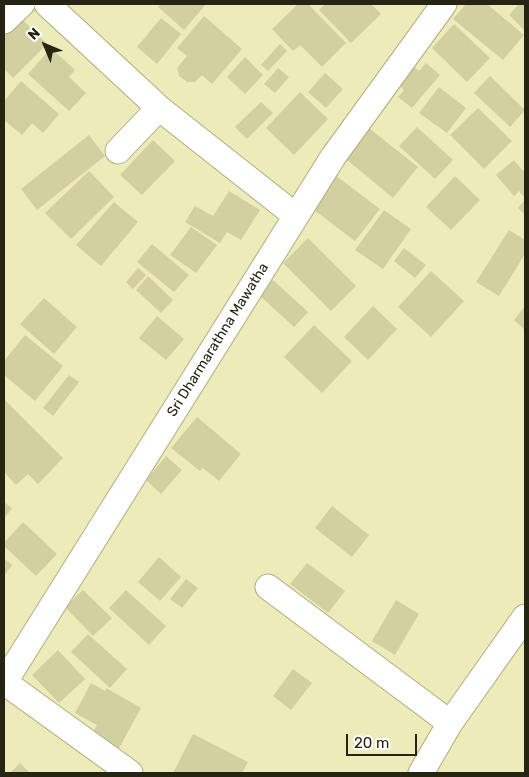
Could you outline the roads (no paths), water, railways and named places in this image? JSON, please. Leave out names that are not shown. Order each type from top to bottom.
[{"type":"street","points":[[4,21],[22,4]]},
{"type":"street","points":[[47,4],[159,108],[296,216]]},
{"type":"street","name":"Sri Dharmarathna Mawatha","points":[[4,683],[333,157],[444,4]]},
{"type":"street","points":[[118,152],[159,108]]},
{"type":"street","points":[[268,587],[450,724]]},
{"type":"street","points":[[421,773],[450,724],[525,617]]},
{"type":"street","points":[[4,683],[130,773]]}]
